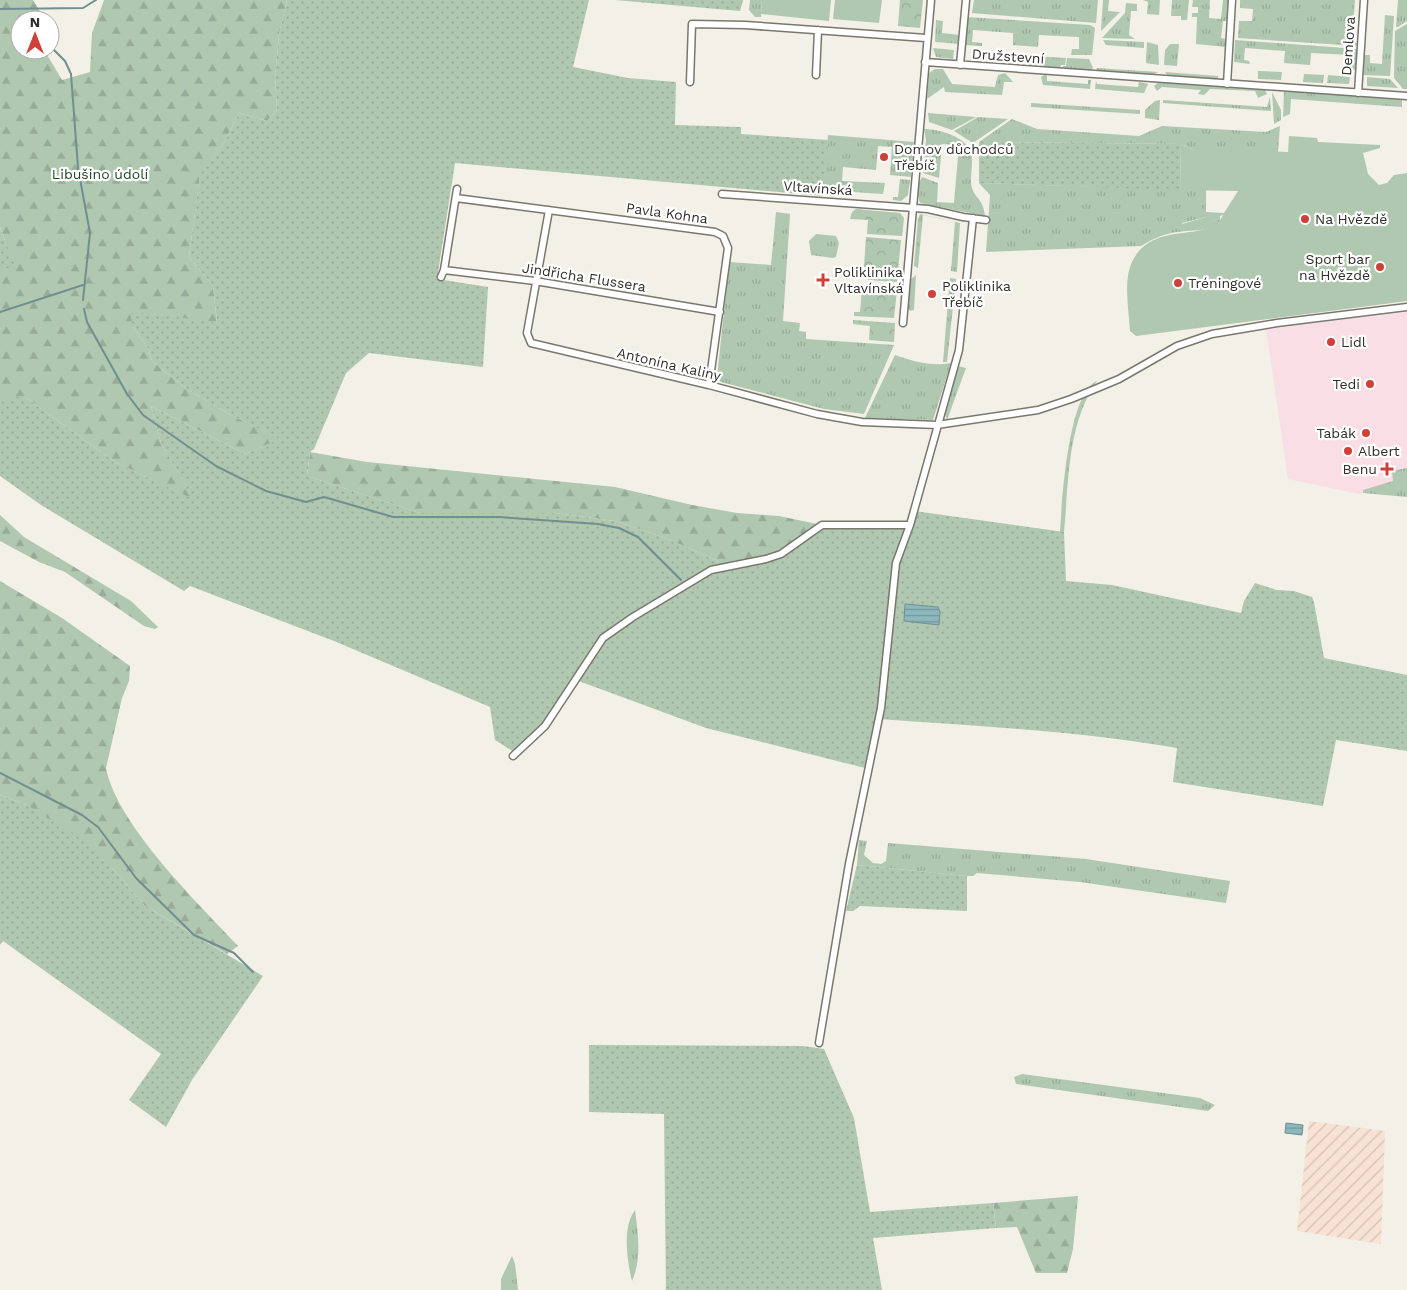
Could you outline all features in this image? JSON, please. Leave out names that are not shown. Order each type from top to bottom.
[{"type":"street","points":[[903,323],[930,0]]},
{"type":"street","points":[[960,65],[966,0]]},
{"type":"street","points":[[1227,84],[1232,0]]},
{"type":"street","name":"Demlova","points":[[1358,93],[1364,0]]},
{"type":"street","points":[[690,82],[692,24],[818,30],[926,38]]},
{"type":"street","points":[[816,75],[818,30]]},
{"type":"street","name":"Družstevní","points":[[925,62],[1407,96]]},
{"type":"street","points":[[441,277],[444,270],[457,189]]},
{"type":"street","name":"Vltavínská","points":[[722,194],[913,208],[986,220]]},
{"type":"street","name":"Pavla Kohna","points":[[456,198],[716,232],[723,236],[728,248],[710,385]]},
{"type":"street","name":"Antonína Kaliny","points":[[549,210],[527,333],[531,344],[710,385],[818,414],[862,422],[937,425]]},
{"type":"street","points":[[819,1043],[849,864],[881,708],[896,563],[910,525],[962,337],[973,218]]},
{"type":"street","name":"Jindřicha Flussera","points":[[444,270],[535,281],[720,312]]},
{"type":"street","points":[[937,425],[1038,410],[1071,400],[1119,379],[1177,346],[1212,334],[1277,323],[1407,307]]},
{"type":"street","points":[[513,756],[545,726],[603,638],[633,617],[711,570],[766,559],[781,554],[822,525],[910,525]]},
{"type":"shaded area","points":[[1407,312],[1407,482],[1359,494],[1288,479],[1266,329]]},
{"type":"shaded area","points":[[1309,1121],[1385,1131],[1381,1244],[1297,1231]]},
{"type":"green space","name":"Libušino údolí","points":[[0,0],[33,0],[39,10],[10,10],[10,60],[50,60],[62,80],[90,72],[92,33],[104,0],[287,0],[279,34],[275,78],[277,110],[267,121],[239,113],[224,143],[200,176],[189,257],[213,286],[217,324],[151,313],[133,327],[149,350],[152,361],[187,389],[229,414],[281,439],[245,454],[151,406],[161,443],[194,500],[115,462],[25,397],[0,403],[0,268],[15,268],[0,227]]},
{"type":"green space","points":[[287,0],[589,0],[573,67],[628,78],[676,82],[675,125],[741,127],[741,134],[828,140],[823,196],[455,163],[437,279],[488,287],[483,367],[369,353],[346,373],[314,449],[310,452],[307,476],[420,513],[555,513],[615,521],[660,536],[728,565],[781,554],[822,525],[910,525],[914,511],[1064,532],[1066,581],[1112,585],[1241,613],[1244,601],[1255,583],[1277,590],[1294,591],[1312,597],[1324,658],[1407,675],[1407,751],[1336,740],[1323,806],[1173,782],[1177,748],[1103,737],[1028,730],[879,719],[865,768],[706,728],[576,680],[545,726],[514,752],[495,740],[490,707],[334,641],[190,586],[184,591],[41,505],[0,476],[0,403],[13,397],[25,397],[115,462],[193,499],[161,443],[151,406],[245,454],[280,439],[229,414],[187,389],[152,361],[149,350],[133,327],[130,313],[151,313],[217,323],[213,286],[189,257],[200,175],[224,143],[239,113],[267,121],[277,110],[275,78],[279,34]]},
{"type":"green space","points":[[615,0],[743,0],[740,11]]},
{"type":"green space","points":[[750,0],[762,0],[761,17],[755,17],[749,10]]},
{"type":"green space","points":[[762,0],[831,0],[829,21],[761,14]]},
{"type":"green space","points":[[835,0],[882,0],[879,23],[833,19]]},
{"type":"green space","points":[[900,0],[923,0],[920,28],[898,26]]},
{"type":"green space","points":[[974,0],[1098,0],[1096,23],[972,13]]},
{"type":"green space","points":[[1103,0],[1109,0],[1108,11],[1120,12],[1101,31]]},
{"type":"green space","points":[[1143,0],[1160,0],[1159,15],[1147,14],[1148,2]]},
{"type":"green space","points":[[1172,0],[1189,0],[1187,20],[1181,20],[1181,16],[1171,16]]},
{"type":"green space","points":[[1193,0],[1210,0],[1209,18],[1221,19],[1223,0],[1229,0],[1228,21],[1223,21],[1221,38],[1226,39],[1226,47],[1196,44],[1197,17],[1192,17],[1192,13],[1198,13],[1198,7],[1192,7]]},
{"type":"green space","points":[[1240,0],[1355,0],[1352,41],[1359,44],[1358,46],[1238,38],[1239,21],[1252,21],[1253,9],[1240,8]]},
{"type":"green space","points":[[1398,0],[1407,0],[1407,21],[1396,27]]},
{"type":"green space","points":[[1126,3],[1137,4],[1137,11],[1131,11],[1129,35],[1135,39],[1102,38],[1125,13]]},
{"type":"green space","points":[[1385,15],[1394,16],[1390,76],[1363,75],[1364,55],[1370,55],[1370,63],[1382,64]]},
{"type":"green space","points":[[966,17],[1090,25],[1095,28],[1092,55],[1071,55],[1072,49],[1079,49],[1079,37],[1039,35],[1038,47],[1013,45],[1013,33],[973,30],[972,42],[982,43],[982,46],[964,45]]},
{"type":"green space","points":[[936,20],[943,21],[942,33],[960,35],[960,44],[935,42]]},
{"type":"green space","points":[[1407,24],[1407,89],[1403,89],[1394,78],[1395,31]]},
{"type":"green space","points":[[1103,40],[1144,42],[1144,48],[1106,45]]},
{"type":"green space","points":[[1235,40],[1358,49],[1357,70],[1343,69],[1343,67],[1350,67],[1351,55],[1311,53],[1310,65],[1284,63],[1285,51],[1245,48],[1244,60],[1249,61],[1250,64],[1234,62]]},
{"type":"green space","points":[[1147,42],[1158,45],[1159,65],[1146,63]]},
{"type":"green space","points":[[1170,44],[1179,44],[1177,66],[1164,65],[1165,50]]},
{"type":"green space","points":[[933,48],[954,50],[953,59],[936,57]]},
{"type":"green space","points":[[1031,56],[1066,58],[1065,65],[1061,65],[1060,69],[1031,67],[1027,64],[1031,64]]},
{"type":"green space","points":[[1067,58],[1089,59],[1093,68],[1091,71],[1063,69],[1063,66],[1066,66]]},
{"type":"green space","points":[[1097,68],[1158,72],[1154,74],[1096,71]]},
{"type":"green space","points":[[935,69],[943,69],[952,84],[995,87],[998,75],[1005,73],[1013,82],[1004,82],[1002,95],[945,92],[944,87],[927,99],[929,73]]},
{"type":"green space","points":[[1258,71],[1282,72],[1281,80],[1258,79]]},
{"type":"green space","points":[[1165,72],[1218,76],[1218,79],[1168,76]]},
{"type":"green space","points":[[1304,74],[1324,75],[1323,83],[1303,82]]},
{"type":"green space","points":[[1047,75],[1047,81],[1088,84],[1088,80],[1091,80],[1090,89],[1043,85],[1041,77]]},
{"type":"green space","points":[[1328,75],[1350,77],[1349,84],[1327,83]]},
{"type":"green space","points":[[1367,77],[1390,79],[1398,88],[1367,86]]},
{"type":"green space","points":[[1096,81],[1097,84],[1138,87],[1139,82],[1148,84],[1144,93],[1095,89]]},
{"type":"green space","points":[[1159,82],[1265,90],[1267,94],[1258,98],[1255,91],[1210,89],[1204,95],[1198,94],[1201,90],[1162,87],[1157,91],[1154,86]]},
{"type":"green space","points":[[1284,91],[1402,99],[1402,107],[1291,99],[1290,114],[1283,117]]},
{"type":"green space","points":[[1272,92],[1281,110],[1281,120],[1274,124]]},
{"type":"green space","points":[[1270,97],[1271,111],[1163,103],[1163,100],[1267,107]]},
{"type":"green space","points":[[1160,100],[1159,120],[1145,118],[1145,110],[1155,101]]},
{"type":"green space","points":[[1031,103],[1140,110],[1140,114],[1031,107]]},
{"type":"green space","points":[[928,113],[976,117],[952,130],[929,122]]},
{"type":"green space","points":[[978,117],[1008,119],[973,143],[954,131]]},
{"type":"green space","points":[[1012,119],[1037,129],[1139,136],[1162,126],[1266,132],[1280,126],[1278,152],[1195,151],[1181,144],[979,142]]},
{"type":"green space","points":[[924,129],[937,130],[952,135],[964,142],[968,147],[972,157],[972,188],[983,206],[985,216],[920,203],[918,189],[922,177],[938,183],[937,202],[954,203],[959,145],[942,144],[939,178],[923,173],[926,140]]},
{"type":"green space","points":[[828,135],[914,142],[911,177],[890,175],[892,147],[878,146],[876,170],[843,167],[842,181],[885,183],[883,194],[823,190]]},
{"type":"green space","name":"Na Hvězdě","points":[[1289,136],[1317,138],[1318,142],[1380,145],[1380,148],[1363,153],[1368,174],[1379,185],[1387,183],[1394,175],[1407,173],[1407,301],[1136,336],[1130,331],[1127,287],[1129,270],[1141,249],[1153,240],[1206,229],[1216,224],[1220,219],[1184,229],[1182,224],[1206,217],[1206,212],[1224,213],[1238,191],[1180,190],[1181,144],[1195,151],[1245,150],[1288,152]]},
{"type":"green space","points":[[979,142],[1181,144],[1180,190],[979,183]]},
{"type":"green space","points":[[900,179],[910,180],[908,195],[901,201],[893,200],[893,197],[898,197]]},
{"type":"green space","points":[[979,183],[1206,190],[1206,217],[1182,223],[1184,228],[1220,219],[1220,222],[1210,228],[1164,235],[1141,246],[986,252],[990,195]]},
{"type":"green space","points":[[856,209],[900,213],[904,218],[902,236],[867,234],[868,220],[850,219],[852,212]]},
{"type":"green space","points":[[776,212],[790,214],[783,321],[800,323],[799,331],[806,332],[806,339],[894,345],[864,414],[824,409],[721,382],[717,378],[729,262],[771,265]]},
{"type":"green space","points":[[920,214],[960,223],[957,272],[951,271],[955,222],[923,215],[918,268],[914,266]]},
{"type":"green space","points":[[0,228],[16,268],[0,268]]},
{"type":"green space","points":[[816,234],[836,236],[839,243],[836,257],[811,255],[809,241]]},
{"type":"green space","points":[[866,237],[901,240],[897,282],[868,280],[869,268],[864,267]]},
{"type":"green space","points":[[916,275],[914,310],[910,311],[908,308],[910,280]]},
{"type":"green space","points":[[950,278],[956,279],[947,362],[943,362]]},
{"type":"green space","points":[[867,287],[897,290],[894,318],[854,316],[854,312],[860,312],[862,289],[867,289]]},
{"type":"green space","points":[[853,320],[895,323],[894,342],[869,340],[870,326],[853,324]]},
{"type":"green space","points":[[895,355],[929,364],[951,363],[933,420],[865,418]]},
{"type":"green space","points":[[958,366],[966,368],[947,420],[944,412]]},
{"type":"green space","points":[[1097,381],[1087,398],[1075,434],[1071,454],[1064,532],[1060,532],[1068,449],[1073,426],[1079,405],[1087,390]]},
{"type":"green space","points":[[310,452],[367,462],[615,487],[692,505],[737,513],[779,516],[822,525],[781,554],[728,565],[660,536],[615,521],[555,513],[420,513],[307,476]]},
{"type":"green space","points":[[1407,468],[1407,497],[1363,493],[1363,490],[1393,481],[1392,471]]},
{"type":"green space","points":[[0,515],[24,537],[131,601],[158,627],[155,629],[144,626],[65,572],[39,562],[0,541]]},
{"type":"green space","points":[[0,581],[62,618],[130,666],[129,681],[122,698],[106,768],[113,790],[142,838],[161,862],[238,946],[227,954],[145,906],[113,869],[27,805],[0,795]]},
{"type":"green space","points":[[0,795],[27,805],[76,835],[113,869],[145,906],[263,976],[192,1080],[166,1127],[129,1100],[161,1054],[3,941],[0,945]]},
{"type":"green space","points":[[859,840],[867,841],[864,855],[873,863],[881,864],[886,861],[888,843],[1086,859],[1230,881],[1226,903],[1080,882],[977,873],[973,876],[967,876],[857,865]]},
{"type":"green space","points":[[857,865],[967,876],[967,911],[860,906],[853,911],[846,911]]},
{"type":"green space","points":[[589,1045],[803,1046],[824,1049],[854,1118],[870,1212],[993,1203],[996,1228],[873,1238],[882,1290],[666,1290],[664,1114],[589,1112]]},
{"type":"green space","points":[[1022,1074],[1200,1098],[1215,1105],[1208,1111],[1016,1084],[1014,1077]]},
{"type":"green space","points":[[1078,1196],[1073,1249],[1067,1273],[1036,1273],[1017,1227],[996,1228],[993,1203]]},
{"type":"green space","points":[[635,1210],[638,1255],[632,1281],[627,1254],[627,1234],[628,1225]]},
{"type":"green space","points":[[512,1256],[515,1264],[518,1290],[501,1290],[501,1279]]},
{"type":"water","points":[[905,604],[938,607],[940,612],[939,625],[904,621]]},
{"type":"water","points":[[1286,1123],[1303,1125],[1302,1135],[1285,1133]]},
{"type":"waterway","points":[[0,9],[83,8],[96,0]]},
{"type":"waterway","points":[[60,56],[65,61],[71,74],[78,168],[90,233],[83,300]]},
{"type":"waterway","points":[[0,312],[83,285]]},
{"type":"waterway","points":[[84,309],[87,322],[127,394],[143,415],[216,466],[266,491],[306,502],[324,497],[393,517],[499,517],[598,524],[619,528],[638,537],[681,580]]},
{"type":"waterway","points":[[0,773],[82,815],[98,827],[136,878],[194,935],[234,953],[253,972]]},
{"type":"place","name":"Domov důchodců Třebíč","points":[[884,157]]},
{"type":"place","name":"Na Hvězdě","points":[[1305,219]]},
{"type":"place","name":"Sport bar na Hvězdě","points":[[1380,267]]},
{"type":"place","name":"Poliklinika Vltavínská","points":[[823,280]]},
{"type":"place","name":"Tréningové","points":[[1178,283]]},
{"type":"place","name":"Poliklinika Třebíč","points":[[932,294]]},
{"type":"place","name":"Lidl","points":[[1331,342]]},
{"type":"place","name":"Tedi","points":[[1370,384]]},
{"type":"place","name":"Tabák","points":[[1366,433]]},
{"type":"place","name":"Albert","points":[[1348,451]]},
{"type":"place","name":"Benu","points":[[1387,469]]}]
